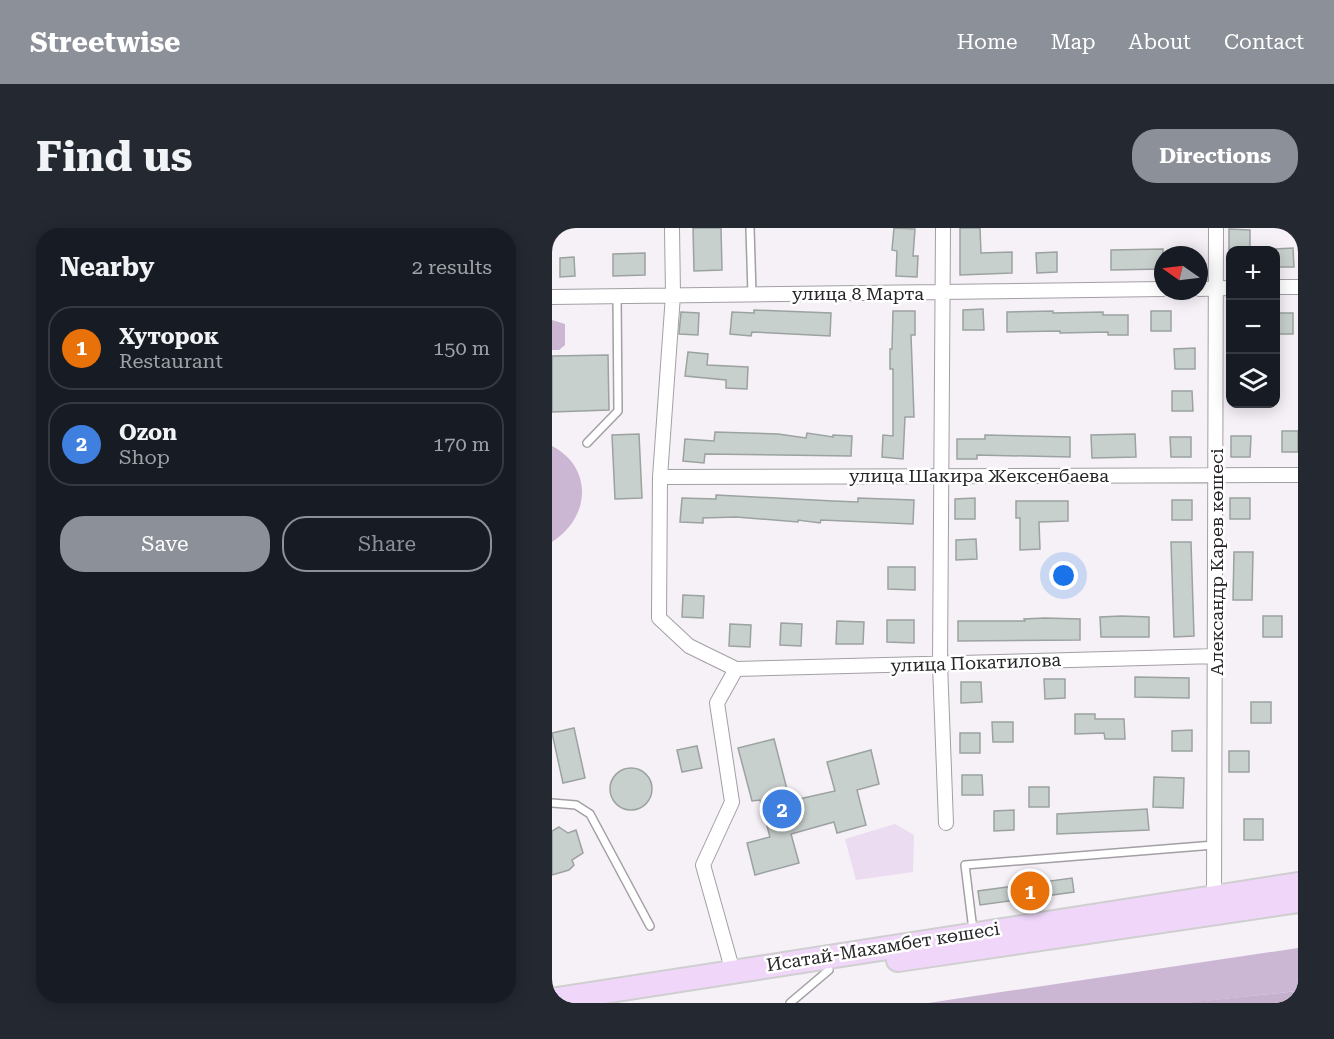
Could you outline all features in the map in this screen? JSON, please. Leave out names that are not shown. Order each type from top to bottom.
[{"type":"main road","points":[[621,1003],[1215,905],[1298,884]]},
{"type":"main road","points":[[1215,905],[1298,901]]},
{"type":"main road","name":"Исатай-Махамбет көшесі","points":[[552,1000],[974,932],[1215,905]]},
{"type":"street","points":[[672,228],[673,295],[660,477],[659,618],[688,646],[736,669],[717,703],[732,802],[703,865],[733,972]]},
{"type":"street","points":[[942,228],[940,664],[946,824]]},
{"type":"street","name":"Александр Карев көшесі","points":[[1215,905],[1216,228]]},
{"type":"street","points":[[1280,287],[1298,287]]},
{"type":"street","points":[[1208,288],[1226,288]]},
{"type":"street","name":"улица 8 Марта","points":[[552,297],[1154,289]]},
{"type":"street","name":"улица Шакира Жексенбаева","points":[[660,477],[1298,475]]},
{"type":"street","name":"улица Покатилова","points":[[736,669],[1217,656]]},
{"type":"lane","points":[[750,228],[752,295]]},
{"type":"lane","points":[[587,443],[618,411],[617,296]]},
{"type":"lane","points":[[552,804],[576,805],[590,814],[650,926]]},
{"type":"lane","points":[[974,932],[965,865],[1214,845]]},
{"type":"lane","points":[[790,1003],[829,970]]},
{"type":"shaded area","points":[[552,320],[565,324],[565,345],[559,350],[552,350]]},
{"type":"shaded area","points":[[552,446],[566,455],[575,467],[582,493],[580,507],[574,520],[565,532],[552,542]]},
{"type":"shaded area","points":[[895,824],[914,835],[913,872],[856,880],[845,839]]},
{"type":"shaded area","points":[[1298,948],[1298,991],[1186,1003],[928,1003]]},
{"type":"shaded area","points":[[1298,991],[1298,1003],[1186,1003],[1193,1002]]},
{"type":"building","points":[[693,228],[721,228],[722,270],[694,271]]},
{"type":"building","points":[[894,228],[915,229],[913,256],[918,256],[917,277],[896,276],[897,251],[892,250]]},
{"type":"building","points":[[960,228],[980,228],[981,253],[1012,252],[1012,273],[960,275]]},
{"type":"building","points":[[1229,229],[1250,230],[1250,246],[1229,246]]},
{"type":"building","points":[[1293,248],[1294,267],[1280,267],[1280,249]]},
{"type":"building","points":[[1154,249],[1154,269],[1111,270],[1111,250]]},
{"type":"building","points":[[1057,252],[1057,272],[1037,273],[1036,253]]},
{"type":"building","points":[[645,253],[645,275],[613,276],[613,254]]},
{"type":"building","points":[[574,257],[575,276],[560,277],[560,258]]},
{"type":"building","points":[[983,309],[984,330],[963,330],[963,310]]},
{"type":"building","points":[[754,310],[831,313],[830,336],[752,332],[751,336],[730,334],[732,312],[754,313]]},
{"type":"building","points":[[893,311],[915,311],[915,335],[911,335],[914,417],[905,417],[903,459],[882,457],[883,435],[893,436],[893,369],[890,369],[890,349],[892,349]]},
{"type":"building","points":[[1053,311],[1053,313],[1103,312],[1103,315],[1128,315],[1128,335],[1108,335],[1108,332],[1007,332],[1007,312]]},
{"type":"building","points":[[1151,311],[1171,311],[1171,331],[1151,331]]},
{"type":"building","points":[[681,312],[699,313],[698,335],[679,334]]},
{"type":"building","points":[[1280,313],[1293,313],[1293,334],[1280,334]]},
{"type":"building","points":[[1195,348],[1195,369],[1175,369],[1174,349]]},
{"type":"building","points":[[688,352],[708,354],[707,365],[748,367],[747,389],[726,388],[726,380],[685,376]]},
{"type":"building","points":[[608,355],[609,410],[552,412],[552,356]]},
{"type":"building","points":[[1172,391],[1192,391],[1193,411],[1172,411]]},
{"type":"building","points":[[1282,431],[1298,431],[1298,452],[1282,452]]},
{"type":"building","points":[[715,432],[778,434],[806,438],[807,433],[833,437],[833,435],[852,436],[851,456],[705,454],[704,463],[683,461],[685,439],[714,441]]},
{"type":"building","points":[[639,434],[642,498],[615,499],[612,435]]},
{"type":"building","points":[[1135,434],[1136,457],[1092,458],[1091,435]]},
{"type":"building","points":[[985,435],[1070,437],[1070,457],[977,455],[977,459],[957,459],[957,439],[985,439]]},
{"type":"building","points":[[1231,436],[1251,436],[1250,457],[1231,457]]},
{"type":"building","points":[[1170,437],[1191,437],[1191,457],[1171,457]]},
{"type":"building","points":[[716,495],[858,502],[858,498],[914,500],[913,524],[821,520],[820,523],[736,517],[703,518],[703,523],[680,522],[682,498],[716,499]]},
{"type":"building","points":[[975,498],[975,519],[955,519],[955,499]]},
{"type":"building","points":[[1230,498],[1250,498],[1250,519],[1230,519]]},
{"type":"building","points":[[1172,500],[1192,500],[1192,520],[1172,520]]},
{"type":"building","points":[[1016,501],[1068,501],[1068,521],[1039,522],[1040,549],[1020,550],[1020,518],[1016,518]]},
{"type":"building","points":[[976,539],[977,559],[956,560],[956,540]]},
{"type":"building","points":[[1171,542],[1191,542],[1194,636],[1174,637]]},
{"type":"building","points":[[1234,552],[1253,552],[1252,600],[1233,600]]},
{"type":"building","points":[[888,567],[915,567],[915,590],[888,589]]},
{"type":"building","points":[[683,595],[704,596],[703,618],[682,617]]},
{"type":"building","points":[[1263,616],[1282,616],[1282,637],[1263,637]]},
{"type":"building","points":[[1100,617],[1149,617],[1149,637],[1101,637]]},
{"type":"building","points":[[1024,619],[1080,619],[1080,640],[958,641],[958,621],[1025,621]]},
{"type":"building","points":[[887,620],[914,620],[914,643],[887,642]]},
{"type":"building","points":[[837,621],[864,622],[863,644],[836,644]]},
{"type":"building","points":[[781,623],[802,624],[801,646],[780,645]]},
{"type":"building","points":[[730,624],[751,625],[750,647],[729,646]]},
{"type":"building","points":[[1135,677],[1189,678],[1189,698],[1135,697]]},
{"type":"building","points":[[1044,679],[1065,679],[1065,698],[1045,699]]},
{"type":"building","points":[[961,682],[981,682],[982,702],[961,703]]},
{"type":"building","points":[[1251,702],[1271,702],[1271,723],[1251,723]]},
{"type":"building","points":[[1075,714],[1095,714],[1095,719],[1124,719],[1125,739],[1105,739],[1104,733],[1075,734]]},
{"type":"building","points":[[992,722],[1013,722],[1013,742],[993,742]]},
{"type":"building","points":[[574,728],[585,778],[563,783],[552,733]]},
{"type":"building","points":[[1192,730],[1192,751],[1172,751],[1172,731]]},
{"type":"building","points":[[960,733],[980,733],[980,753],[960,753]]},
{"type":"building","points":[[774,739],[790,801],[835,791],[827,762],[871,750],[879,784],[857,790],[866,825],[837,833],[834,822],[791,834],[799,863],[755,875],[747,843],[770,837],[760,800],[752,801],[738,748]]},
{"type":"building","points":[[697,746],[702,768],[682,772],[677,750]]},
{"type":"building","points":[[1229,751],[1249,751],[1249,772],[1229,772]]},
{"type":"building","points":[[631,768],[639,769],[646,774],[651,781],[651,797],[646,804],[639,809],[631,810],[623,809],[616,804],[611,797],[610,789],[611,781],[616,774],[623,769]]},
{"type":"building","points":[[962,775],[982,775],[983,795],[962,795]]},
{"type":"building","points":[[1154,777],[1184,778],[1183,808],[1153,807]]},
{"type":"building","points":[[1029,787],[1049,787],[1049,807],[1029,807]]},
{"type":"building","points":[[1147,809],[1149,830],[1057,834],[1057,814]]},
{"type":"building","points":[[1014,810],[1014,830],[994,831],[994,811]]},
{"type":"building","points":[[1244,819],[1263,819],[1263,840],[1244,840]]},
{"type":"building","points":[[559,827],[568,833],[576,830],[583,853],[572,860],[574,865],[569,870],[552,875],[552,831]]},
{"type":"building","points":[[1072,878],[1074,892],[980,905],[978,891]]},
{"type":"place","name":"Ozon","points":[[782,809]]},
{"type":"place","name":"Хуторок","points":[[1030,891]]}]
